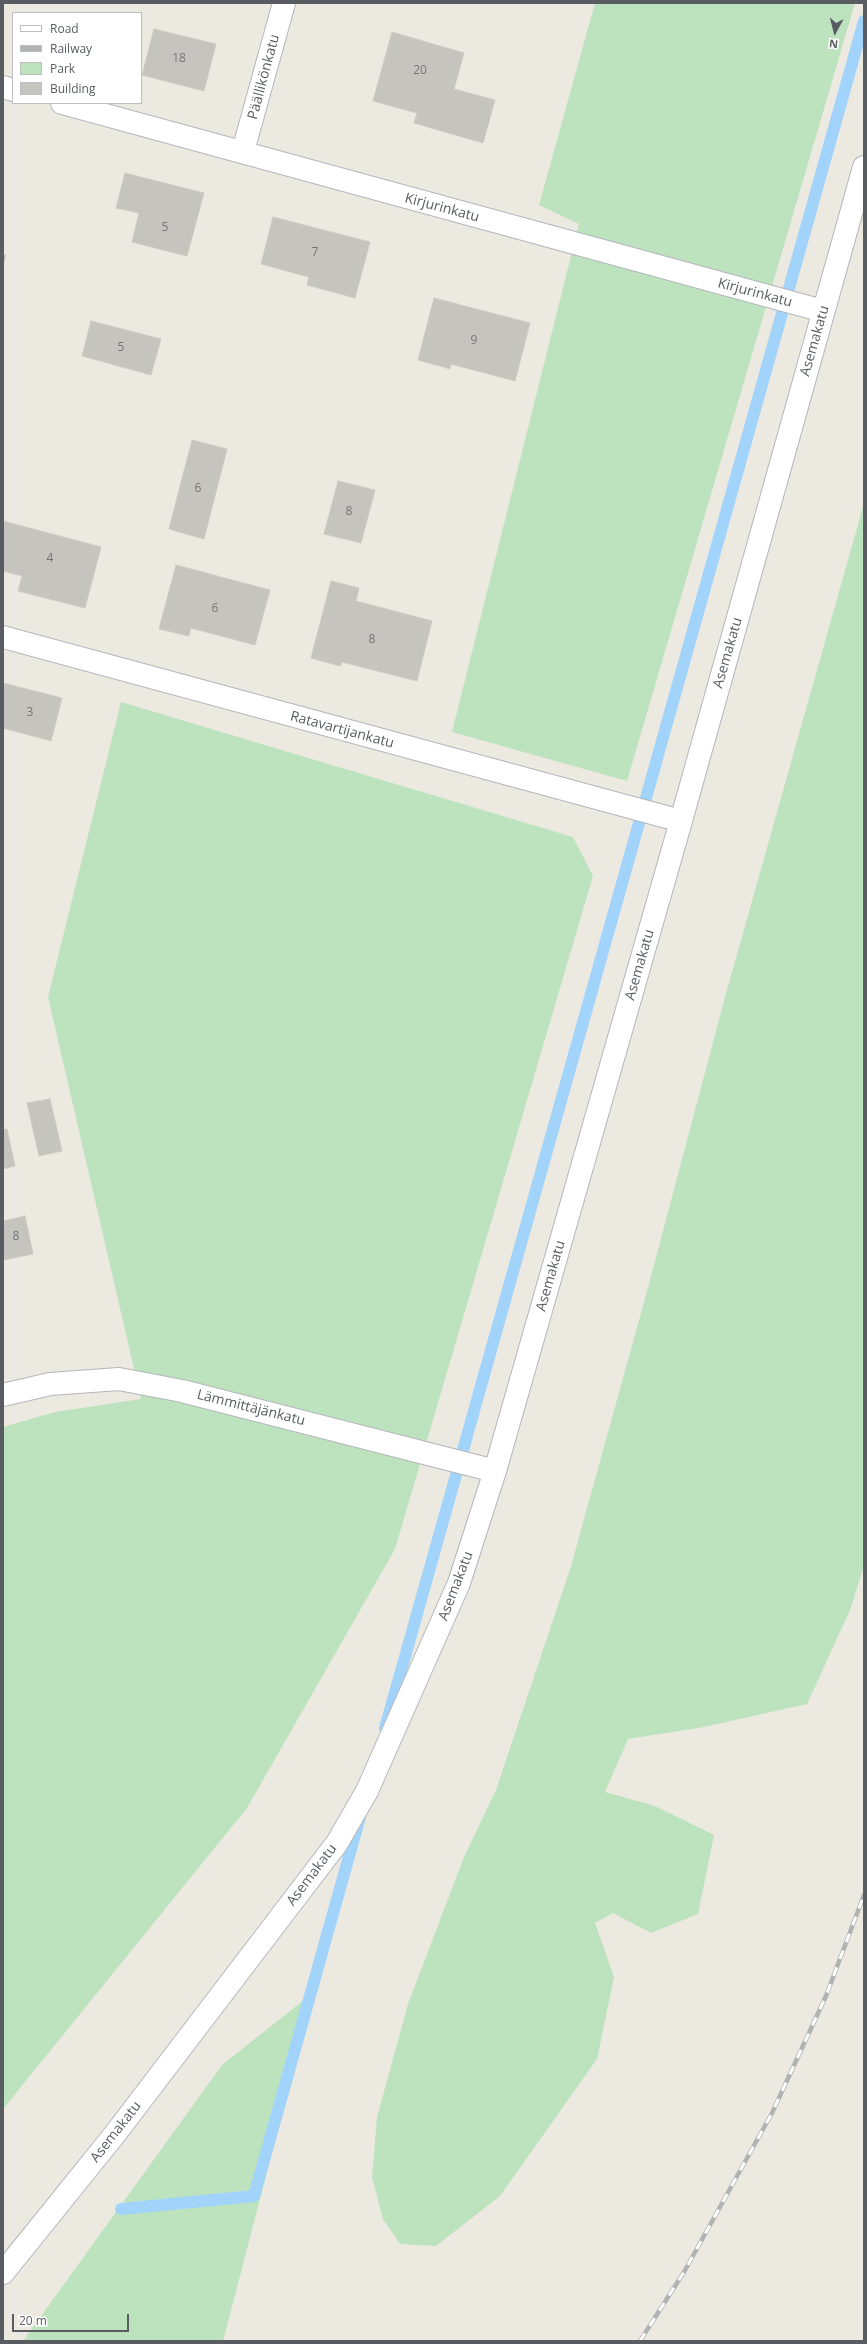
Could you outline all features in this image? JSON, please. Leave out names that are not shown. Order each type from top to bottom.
[{"type":"street","name":"Päällikönkatu","points":[[243,151],[284,3]]},
{"type":"street","name":"Kirjurinkatu","points":[[66,104],[243,151],[314,174],[824,311]]},
{"type":"street","name":"Asemakatu","points":[[3,2273],[115,2134],[337,1843],[367,1791],[459,1583],[495,1471],[681,821],[864,167]]},
{"type":"street","name":"Ratavartijankatu","points":[[3,637],[681,821]]},
{"type":"street","name":"Lämmittäjänkatu","points":[[3,1395],[50,1384],[119,1379],[182,1391],[495,1471]]},
{"type":"green space","points":[[595,3],[855,3],[627,781],[452,732],[579,224],[539,205]]},
{"type":"green space","points":[[864,503],[864,1566],[850,1610],[807,1704],[704,1727],[628,1739],[605,1792],[655,1806],[714,1835],[698,1914],[651,1933],[613,1913],[595,1923],[614,1977],[597,2059],[500,2196],[436,2246],[400,2244],[383,2219],[372,2177],[377,2117],[408,2004],[464,1857],[496,1790],[571,1566],[646,1295],[725,997]]},
{"type":"green space","points":[[121,702],[573,837],[593,876],[395,1549],[247,1808],[3,2109],[3,1427],[55,1412],[141,1399],[48,997]]},
{"type":"green space","points":[[314,1992],[223,2341],[23,2341],[222,2065]]},
{"type":"building","points":[[154,29],[216,44],[204,91],[142,75]]},
{"type":"building","points":[[392,32],[464,53],[454,89],[495,100],[483,143],[414,123],[417,113],[373,101]]},
{"type":"building","points":[[125,173],[204,193],[187,256],[132,242],[139,213],[116,208]]},
{"type":"building","points":[[273,217],[370,242],[355,298],[307,285],[309,277],[261,264]]},
{"type":"building","points":[[3,255],[6,255],[3,266]]},
{"type":"building","points":[[434,298],[530,323],[515,381],[451,364],[450,369],[418,360]]},
{"type":"building","points":[[91,321],[161,339],[151,375],[82,356]]},
{"type":"building","points":[[192,440],[227,449],[204,539],[169,529]]},
{"type":"building","points":[[338,481],[375,490],[361,543],[324,534]]},
{"type":"building","points":[[3,521],[101,547],[85,608],[18,591],[22,576],[3,571]]},
{"type":"building","points":[[176,565],[270,590],[255,645],[191,628],[189,636],[159,629]]},
{"type":"building","points":[[331,581],[359,588],[356,601],[432,621],[417,681],[342,662],[340,666],[311,658]]},
{"type":"building","points":[[3,683],[62,698],[51,741],[3,728]]},
{"type":"building","points":[[50,1099],[62,1151],[39,1156],[27,1103]]},
{"type":"building","points":[[7,1129],[15,1166],[3,1169],[3,1130]]},
{"type":"building","points":[[25,1216],[33,1254],[3,1260],[3,1221]]},
{"type":"waterway","points":[[385,1728],[864,21]]},
{"type":"waterway","points":[[121,2209],[254,2196],[360,1817]]},
{"type":"railway","points":[[640,2341],[684,2272],[772,2113],[826,1996],[864,1895]]}]
